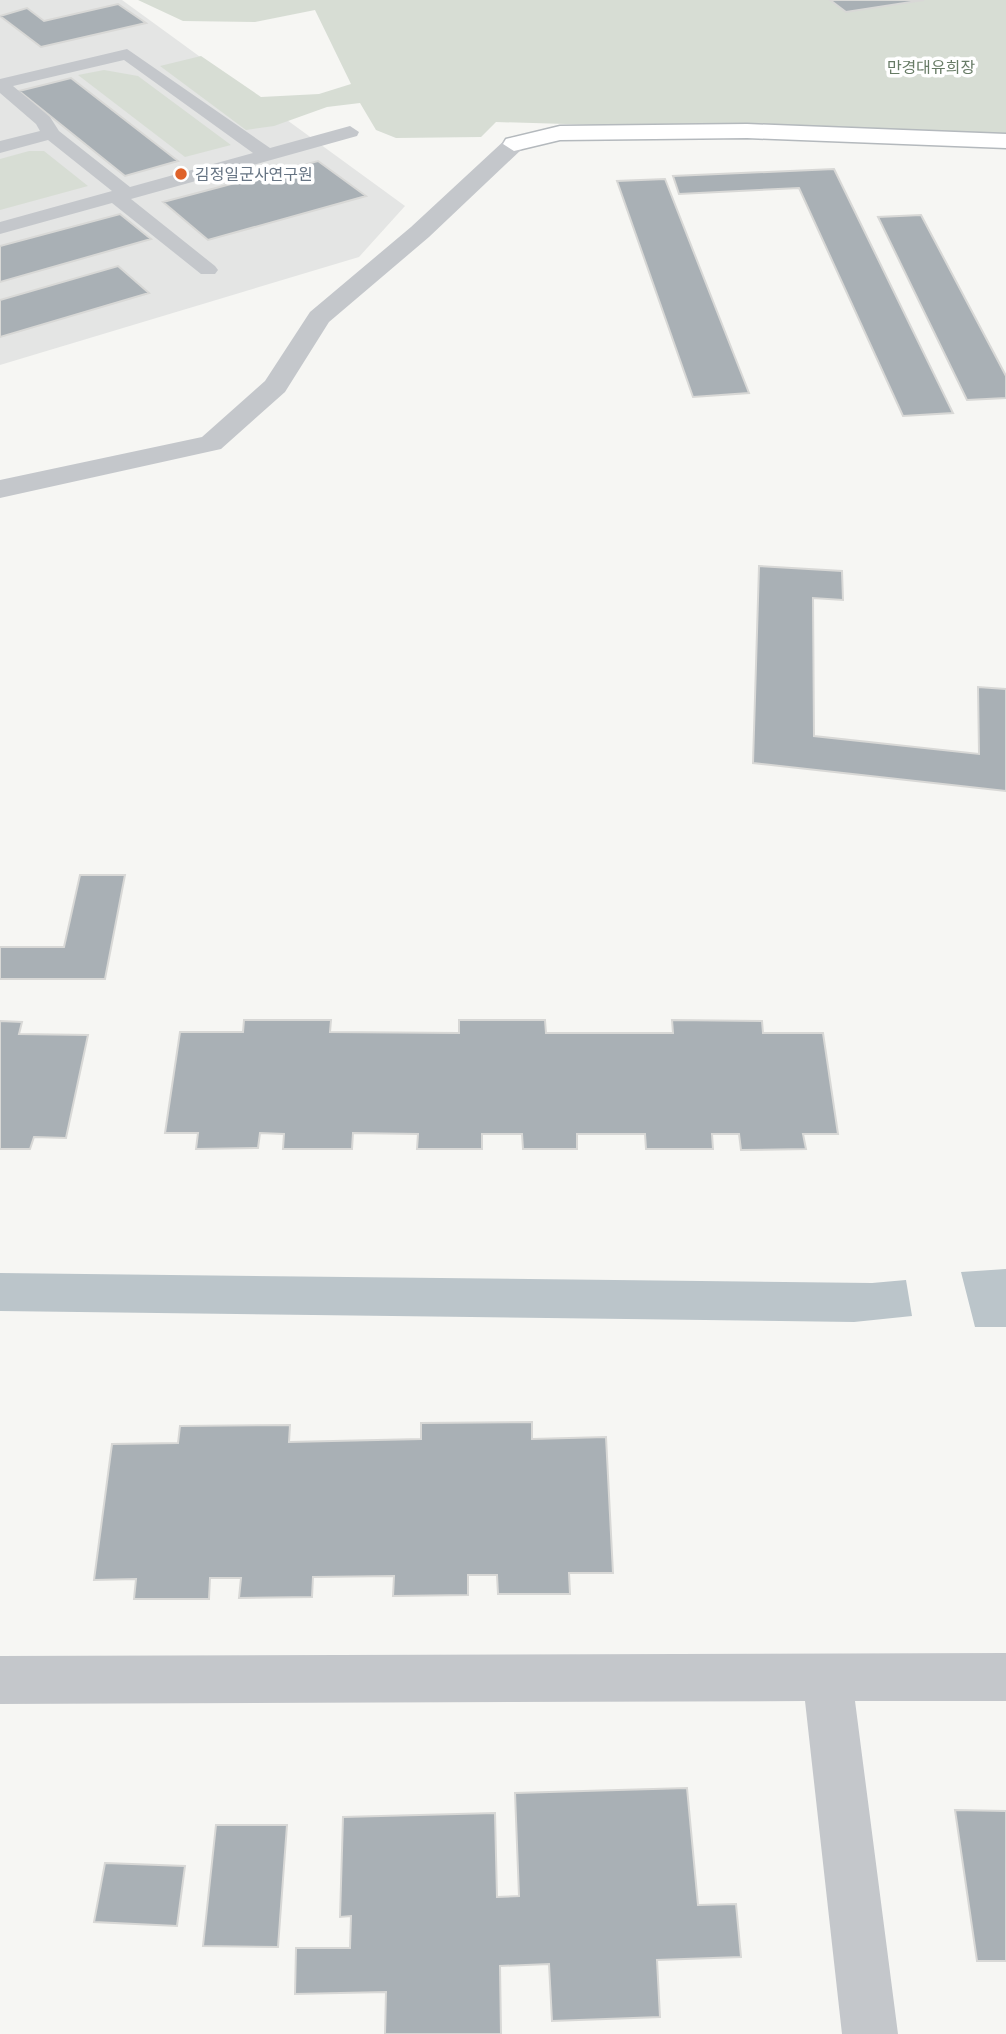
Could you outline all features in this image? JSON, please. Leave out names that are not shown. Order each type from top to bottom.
[{"type":"street","points":[[0,489],[211,443],[275,386],[319,317],[420,232],[514,144],[560,133],[747,131],[1006,141]]},
{"type":"street","points":[[827,1677],[870,2034]]},
{"type":"street","points":[[0,1680],[1006,1677]]},
{"type":"lane","points":[[0,84],[127,54],[268,156]]},
{"type":"lane","points":[[0,84],[44,121],[51,134],[208,270]]},
{"type":"lane","points":[[0,228],[350,132]]},
{"type":"lane","points":[[0,147],[51,134]]},
{"type":"shaded area","name":"김정일군사연구원","points":[[0,0],[122,0],[405,206],[359,257],[0,365]]},
{"type":"shaded area","points":[[1006,1269],[1006,1327],[975,1327],[961,1272]]},
{"type":"shaded area","points":[[0,1273],[872,1283],[906,1280],[912,1316],[854,1322],[0,1311]]},
{"type":"green space","name":"만경대유희장","points":[[138,0],[1006,0],[1006,137],[496,122],[481,137],[396,138],[376,130],[360,103],[327,107],[274,126],[246,130],[160,66],[201,56],[261,97],[319,94],[351,84],[315,10],[255,22],[183,21]]},
{"type":"green space","points":[[104,70],[138,76],[231,145],[185,157],[78,75]]},
{"type":"green space","points":[[29,151],[44,151],[88,186],[0,210],[0,159]]},
{"type":"building","points":[[830,0],[924,0],[846,12]]},
{"type":"building","points":[[118,4],[146,23],[41,47],[0,16],[27,8],[44,21]]},
{"type":"building","points":[[71,78],[178,161],[125,176],[19,91]]},
{"type":"building","points":[[318,161],[366,196],[208,240],[163,202]]},
{"type":"building","points":[[834,169],[953,413],[903,416],[799,188],[679,194],[673,176]]},
{"type":"building","points":[[665,179],[749,393],[693,397],[617,181]]},
{"type":"building","points":[[120,214],[151,239],[0,282],[0,246]]},
{"type":"building","points":[[921,215],[1006,376],[1006,398],[967,400],[878,217]]},
{"type":"building","points":[[118,266],[149,293],[0,337],[0,300]]},
{"type":"building","points":[[759,566],[842,571],[843,600],[813,598],[814,736],[979,754],[978,687],[1006,689],[1006,791],[753,763]]},
{"type":"building","points":[[80,875],[125,875],[105,979],[0,979],[0,947],[64,947]]},
{"type":"building","points":[[244,1020],[331,1020],[330,1032],[459,1033],[459,1020],[545,1020],[546,1033],[673,1033],[672,1020],[762,1021],[763,1033],[823,1033],[838,1134],[803,1134],[806,1149],[741,1150],[739,1134],[712,1134],[713,1149],[646,1149],[645,1134],[577,1134],[577,1149],[523,1149],[522,1134],[482,1134],[482,1149],[417,1149],[418,1134],[353,1133],[352,1149],[283,1149],[284,1134],[260,1133],[258,1148],[196,1149],[198,1133],[165,1133],[180,1032],[243,1032]]},
{"type":"building","points":[[0,1021],[22,1022],[19,1034],[88,1035],[66,1138],[34,1137],[30,1149],[0,1149]]},
{"type":"building","points":[[532,1422],[532,1439],[606,1437],[613,1573],[569,1573],[570,1594],[498,1594],[497,1575],[468,1575],[468,1595],[393,1596],[394,1576],[313,1577],[312,1597],[239,1598],[241,1578],[210,1578],[209,1599],[134,1599],[136,1579],[94,1580],[112,1444],[178,1443],[180,1426],[290,1425],[289,1442],[421,1439],[421,1423]]},
{"type":"building","points":[[687,1788],[698,1905],[736,1904],[741,1957],[657,1960],[660,2017],[552,2021],[549,1964],[500,1966],[501,2034],[385,2034],[386,1992],[295,1994],[296,1948],[350,1948],[351,1916],[340,1917],[343,1817],[495,1813],[497,1897],[519,1896],[515,1793]]},
{"type":"building","points":[[955,1810],[1006,1811],[1006,1961],[977,1961]]},
{"type":"building","points":[[216,1825],[287,1825],[278,1947],[203,1946]]},
{"type":"building","points":[[105,1863],[185,1866],[177,1926],[94,1922]]},
{"type":"place","name":"김정일군사연구원","points":[[181,174]]}]
